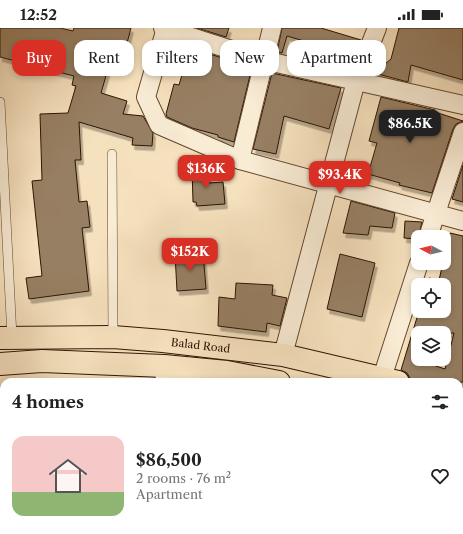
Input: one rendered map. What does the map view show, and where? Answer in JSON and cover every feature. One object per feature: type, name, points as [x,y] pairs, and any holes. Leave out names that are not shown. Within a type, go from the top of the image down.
[{"type":"highway","name":"Balad Road","points":[[6,338],[113,337],[283,355],[381,378]]},
{"type":"highway","points":[[0,364],[42,361],[165,374],[227,372],[258,378]]},
{"type":"street","points":[[220,46],[165,28],[146,98],[159,125],[240,160],[463,222]]},
{"type":"street","points":[[269,40],[272,28]]},
{"type":"street","points":[[283,355],[327,185],[356,81],[377,28]]},
{"type":"street","points":[[279,64],[463,105]]},
{"type":"street","points":[[240,160],[259,76]]},
{"type":"street","points":[[430,230],[463,132]]},
{"type":"street","points":[[390,378],[417,270]]},
{"type":"lane","points":[[0,102],[6,338]]},
{"type":"lane","points":[[112,154],[113,337]]},
{"type":"building","points":[[0,28],[60,28],[73,31],[74,28],[131,28],[128,40],[74,40],[74,76],[66,74],[66,40],[12,40],[12,60],[0,57]]},
{"type":"building","points":[[197,28],[229,28],[226,37]]},
{"type":"building","points":[[282,28],[321,28],[361,40],[301,40],[287,36],[282,53],[279,52],[279,42]]},
{"type":"building","points":[[399,28],[463,28],[463,80],[411,65],[408,82],[385,76],[386,63],[391,59]]},
{"type":"building","points":[[212,55],[220,57],[220,76],[250,76],[234,142],[218,137],[218,135],[192,128],[167,117],[166,114],[174,84],[179,85],[182,76],[212,76]]},
{"type":"building","points":[[279,75],[341,88],[329,129],[284,116],[276,154],[253,149],[271,76],[279,76]]},
{"type":"building","points":[[74,76],[106,76],[101,93],[127,101],[123,114],[143,116],[153,133],[152,146],[132,145],[133,138],[79,122],[81,160],[75,160],[79,202],[87,201],[90,227],[82,228],[89,291],[29,299],[26,278],[42,276],[32,181],[42,180],[40,114],[68,113],[76,86],[72,85]]},
{"type":"building","points":[[381,97],[435,110],[435,112],[463,121],[456,124],[453,129],[432,193],[399,185],[400,183],[368,174],[377,143],[369,141]]},
{"type":"building","points":[[463,165],[463,202],[452,199]]},
{"type":"building","points":[[192,167],[208,167],[209,183],[223,182],[225,204],[197,206],[196,202],[193,202]]},
{"type":"building","points":[[351,201],[395,213],[392,228],[370,226],[368,235],[343,233]]},
{"type":"building","points":[[405,221],[422,222],[420,230],[411,230],[411,238],[404,238]]},
{"type":"building","points":[[451,233],[463,236],[463,378],[410,378],[407,373],[401,370],[411,337],[411,366],[436,366],[445,369],[446,366],[451,366],[451,345],[454,333],[451,333],[451,326],[414,326],[417,318],[451,318],[451,278],[439,278],[441,270],[451,270]]},
{"type":"building","points":[[203,252],[206,289],[177,291],[175,254]]},
{"type":"building","points":[[340,254],[375,263],[362,317],[327,309]]},
{"type":"building","points":[[236,283],[273,285],[272,295],[287,298],[280,326],[267,323],[266,332],[218,326],[219,297],[235,299]]}]
